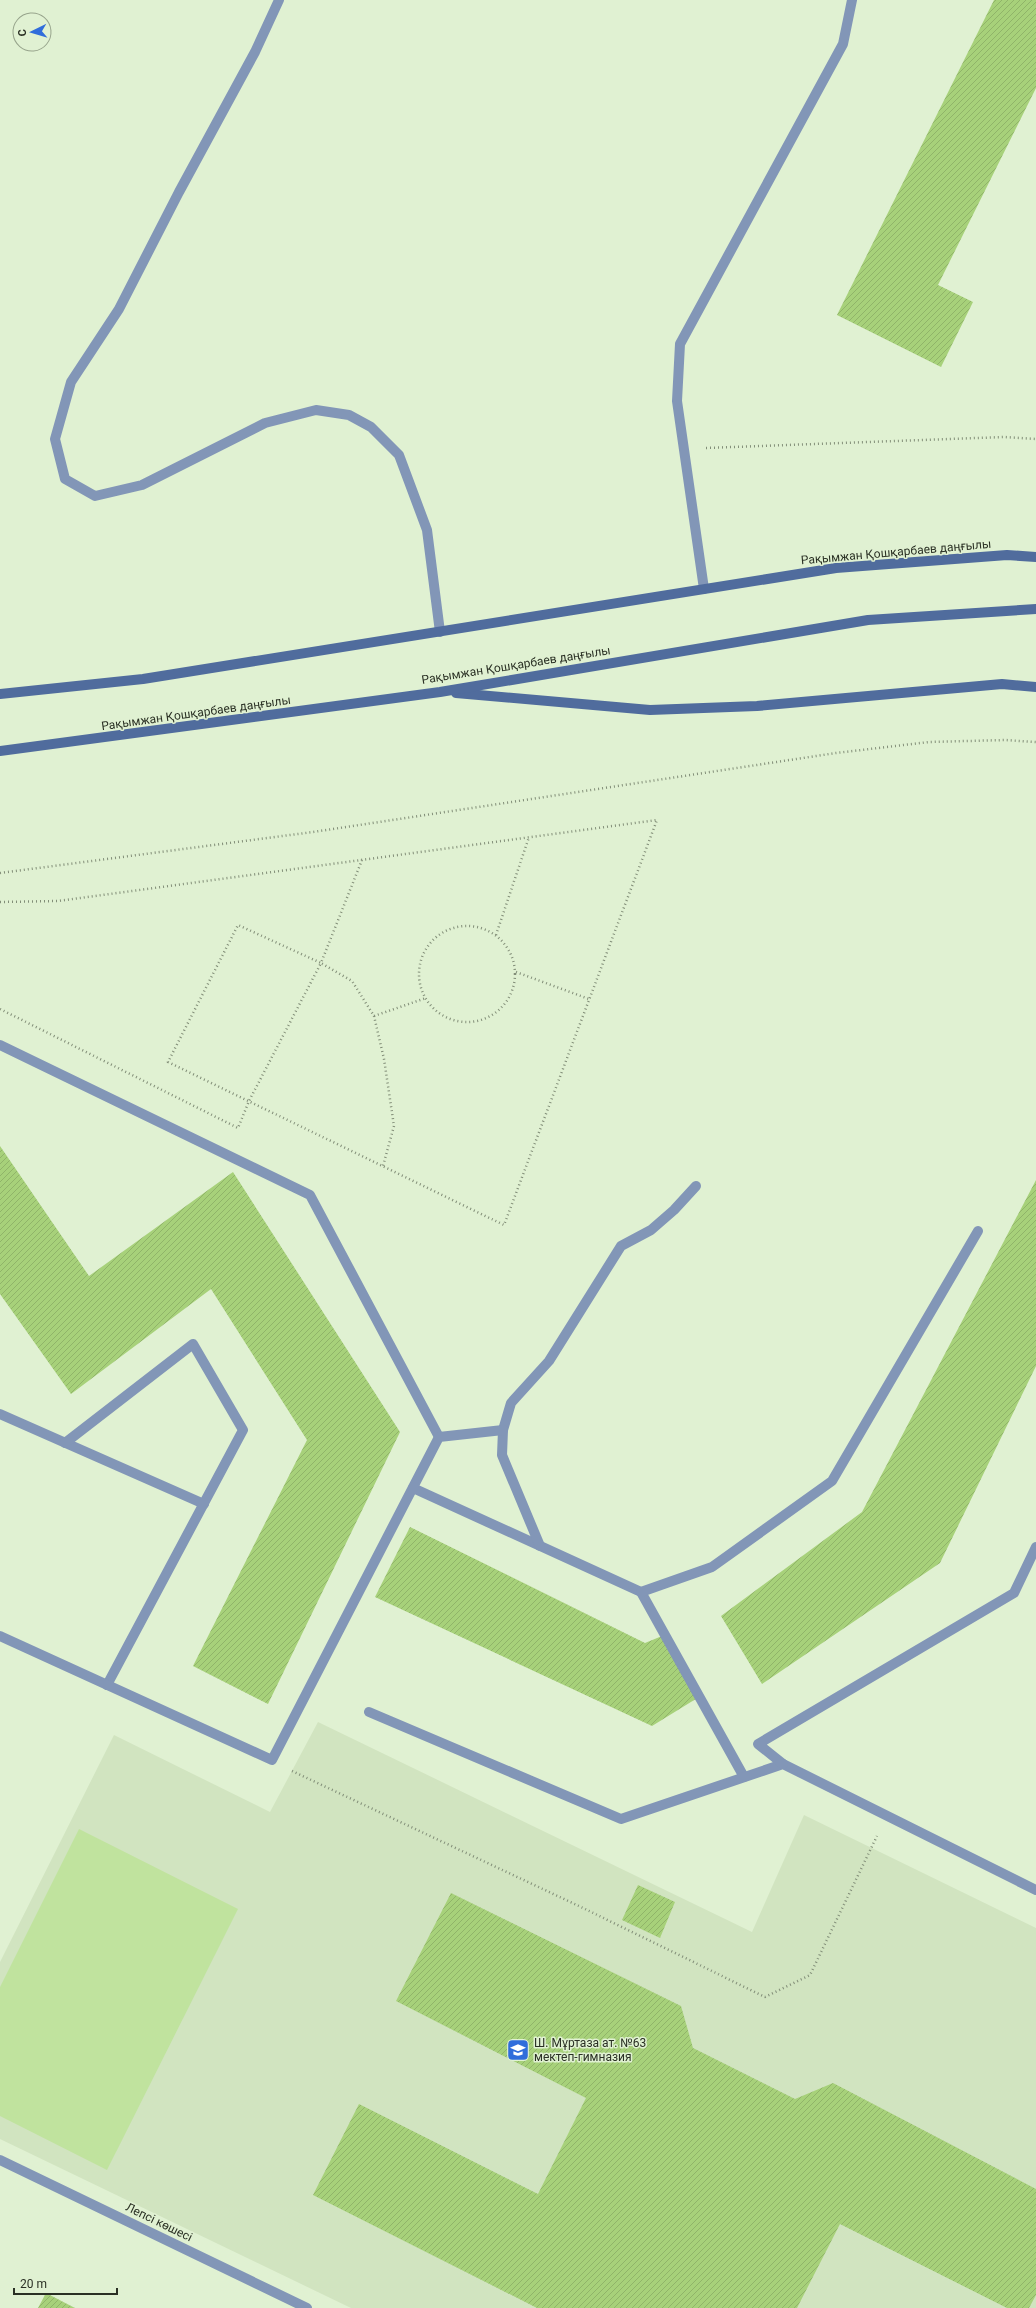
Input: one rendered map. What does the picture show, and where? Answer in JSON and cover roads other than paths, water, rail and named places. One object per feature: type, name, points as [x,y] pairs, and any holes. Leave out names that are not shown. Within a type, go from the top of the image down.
[{"type":"main road","name":"Рақымжан Қошқарбаев даңғылы","points":[[0,694],[144,679],[836,568],[1007,555],[1036,556]]},
{"type":"main road","name":"Рақымжан Қошқарбаев даңғылы","points":[[0,751],[440,692],[868,620],[1036,609]]},
{"type":"main road","points":[[440,692],[650,710],[757,706],[1002,684],[1036,687]]},
{"type":"street","points":[[279,0],[255,52],[179,192],[119,309],[71,382],[55,439],[65,479],[95,496],[142,485],[265,423],[316,410],[349,415],[371,427],[400,455],[427,530],[440,632]]},
{"type":"street","points":[[704,589],[677,401],[680,344],[843,44],[852,0]]},
{"type":"street","points":[[0,1045],[310,1195],[439,1437]]},
{"type":"street","points":[[540,1546],[502,1454],[503,1430],[511,1403],[548,1361],[622,1246],[651,1230],[674,1210],[696,1186]]},
{"type":"street","points":[[641,1592],[712,1567],[832,1481],[978,1231]]},
{"type":"street","points":[[65,1443],[193,1344],[243,1430],[107,1685]]},
{"type":"street","points":[[0,1414],[204,1504]]},
{"type":"street","points":[[439,1437],[503,1430]]},
{"type":"street","points":[[0,1636],[272,1760],[439,1437]]},
{"type":"street","points":[[413,1488],[641,1592],[744,1777]]},
{"type":"street","points":[[1036,1548],[1014,1592],[758,1744],[783,1764],[1036,1890]]},
{"type":"street","points":[[369,1712],[621,1819],[783,1764]]},
{"type":"street","name":"Лепсі көшесі","points":[[0,2160],[307,2308]]},
{"type":"place","name":"Ш. Мұртаза ат. №63 мектеп-гимназия","points":[[518,2050]]}]
